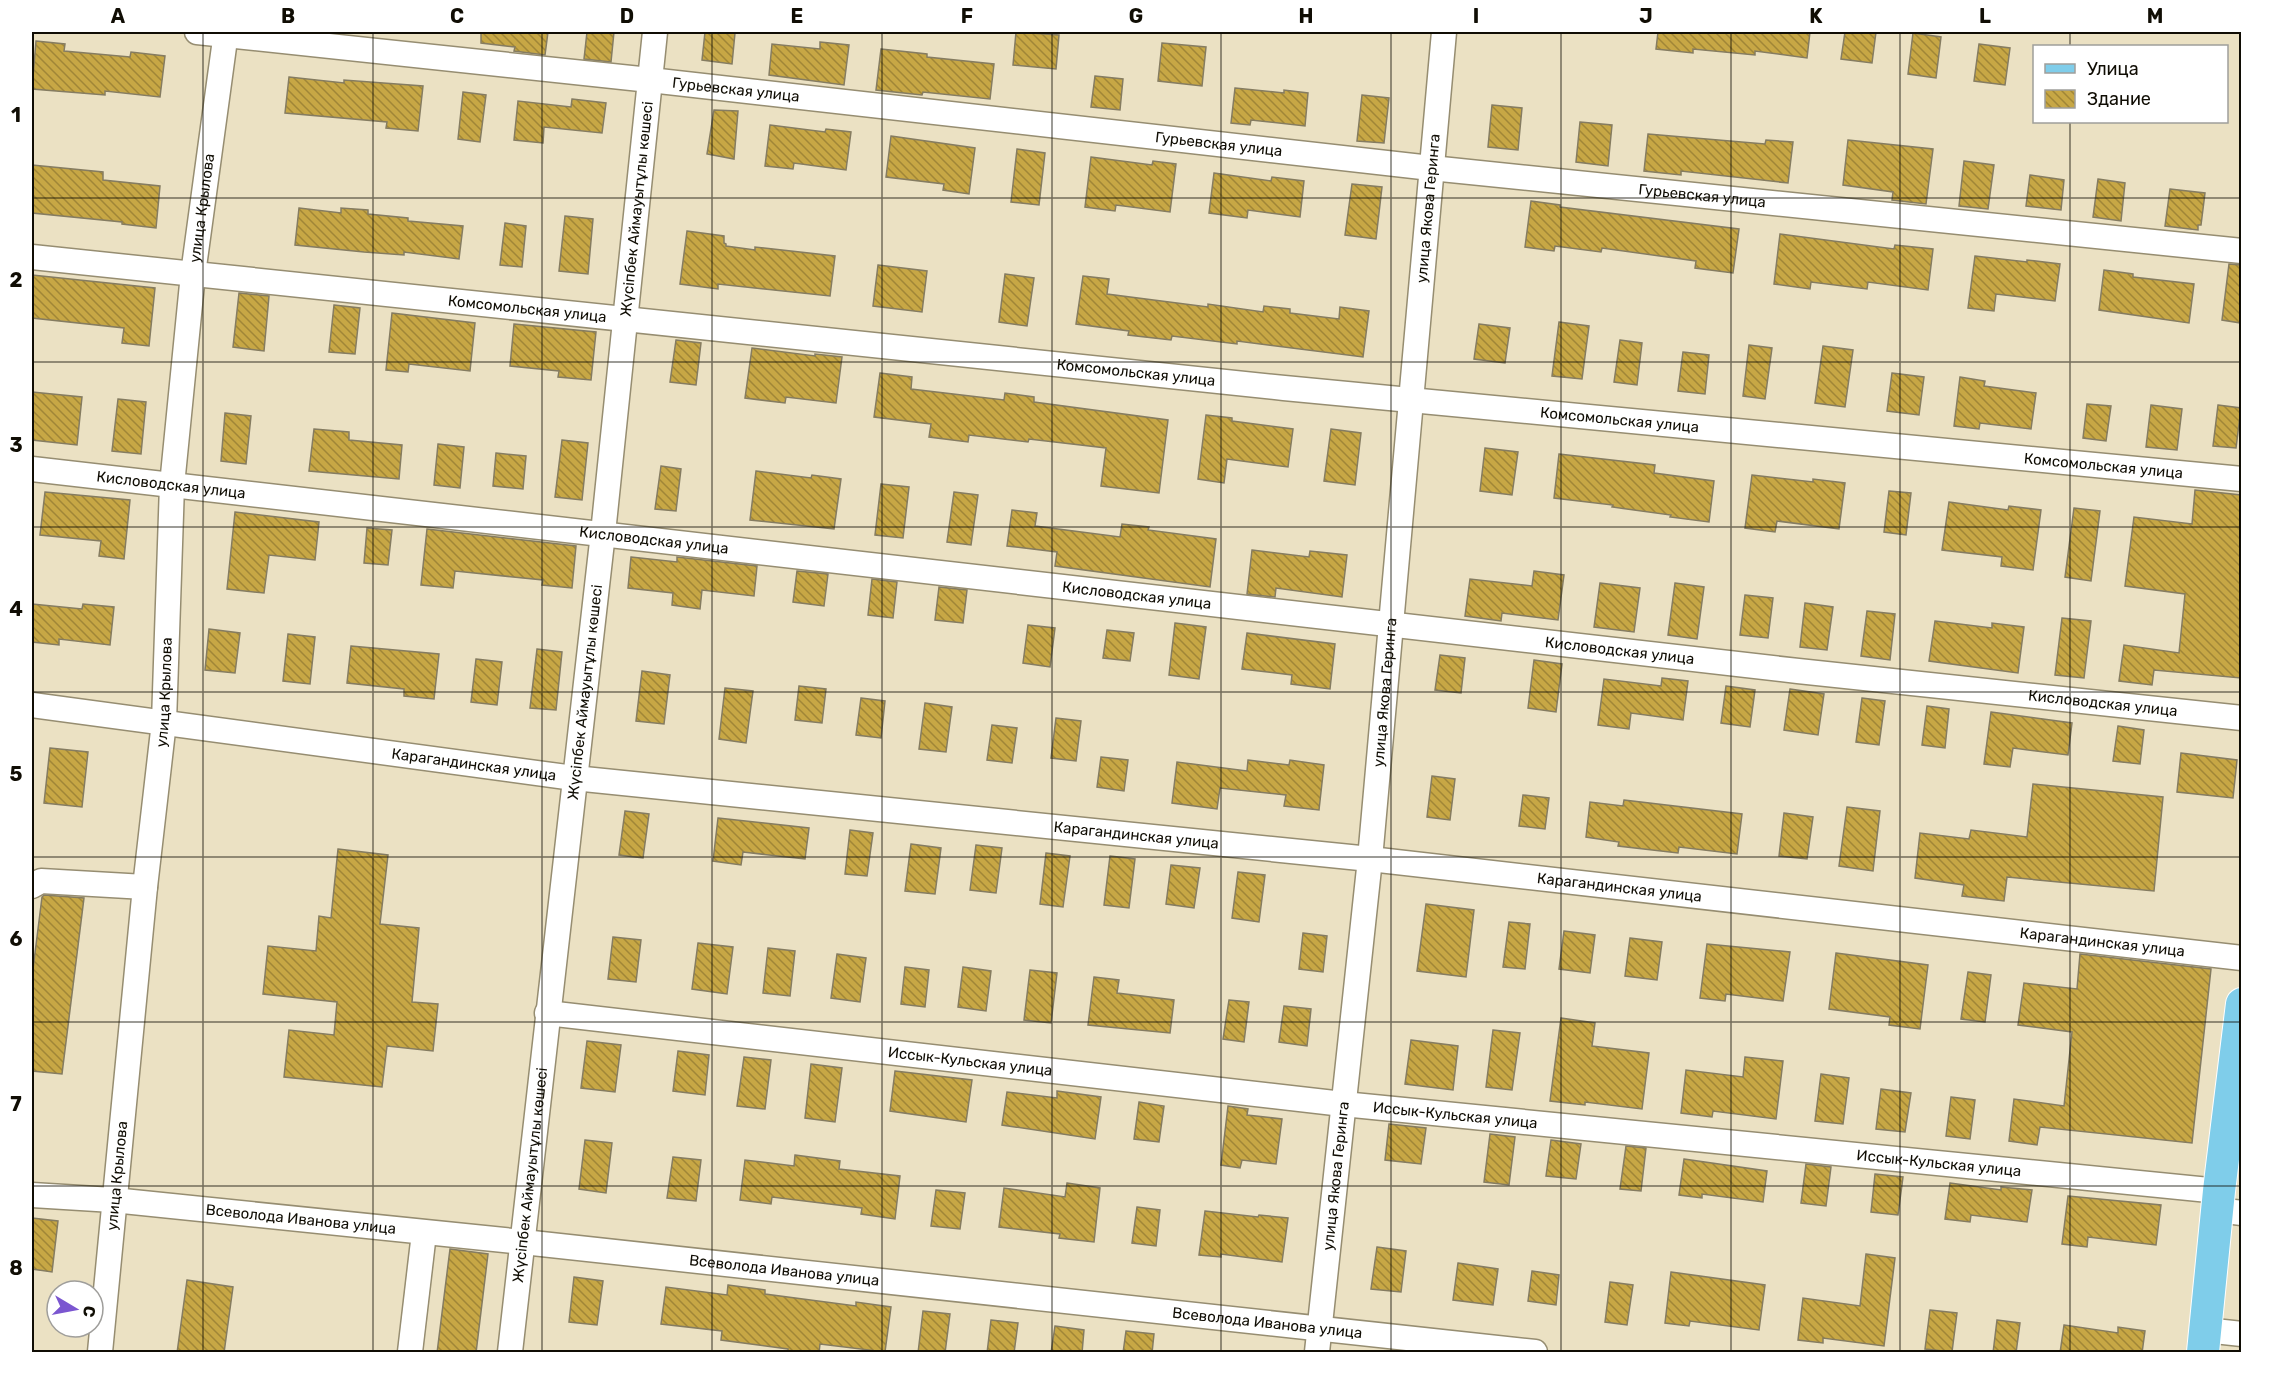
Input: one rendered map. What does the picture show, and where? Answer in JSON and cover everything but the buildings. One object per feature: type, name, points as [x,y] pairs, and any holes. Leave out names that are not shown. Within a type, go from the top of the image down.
[{"type":"main road","points":[[2204,1341],[2226,1204],[2241,1004]]},
{"type":"street","name":"Гурьевская улица","points":[[197,32],[226,33],[1431,168],[2241,251]]},
{"type":"street","name":"Жүсіпбек Аймауытұлы көшесі","points":[[510,1353],[603,533],[655,32]]},
{"type":"street","name":"улица Якова Геринга","points":[[1317,1353],[1370,859],[1444,32]]},
{"type":"street","name":"улица Крылова","points":[[100,1353],[113,1200],[164,722],[172,485],[193,274],[226,33]]},
{"type":"street","name":"Комсомольская улица","points":[[32,257],[1410,400],[2241,479]]},
{"type":"street","name":"Кисловодская улица","points":[[32,469],[1798,671],[2241,718]]},
{"type":"street","name":"Карагандинская улица","points":[[32,705],[574,778],[1370,859],[2241,958]]},
{"type":"street","points":[[32,886],[41,881],[145,887]]},
{"type":"street","name":"Иссык-Кульская улица","points":[[548,1012],[2226,1204]]},
{"type":"street","name":"Всеволода Иванова улица","points":[[32,1195],[113,1200],[523,1242],[1535,1353]]},
{"type":"street","points":[[410,1353],[424,1233]]},
{"type":"street","points":[[2204,1341],[2241,1334]]}]
